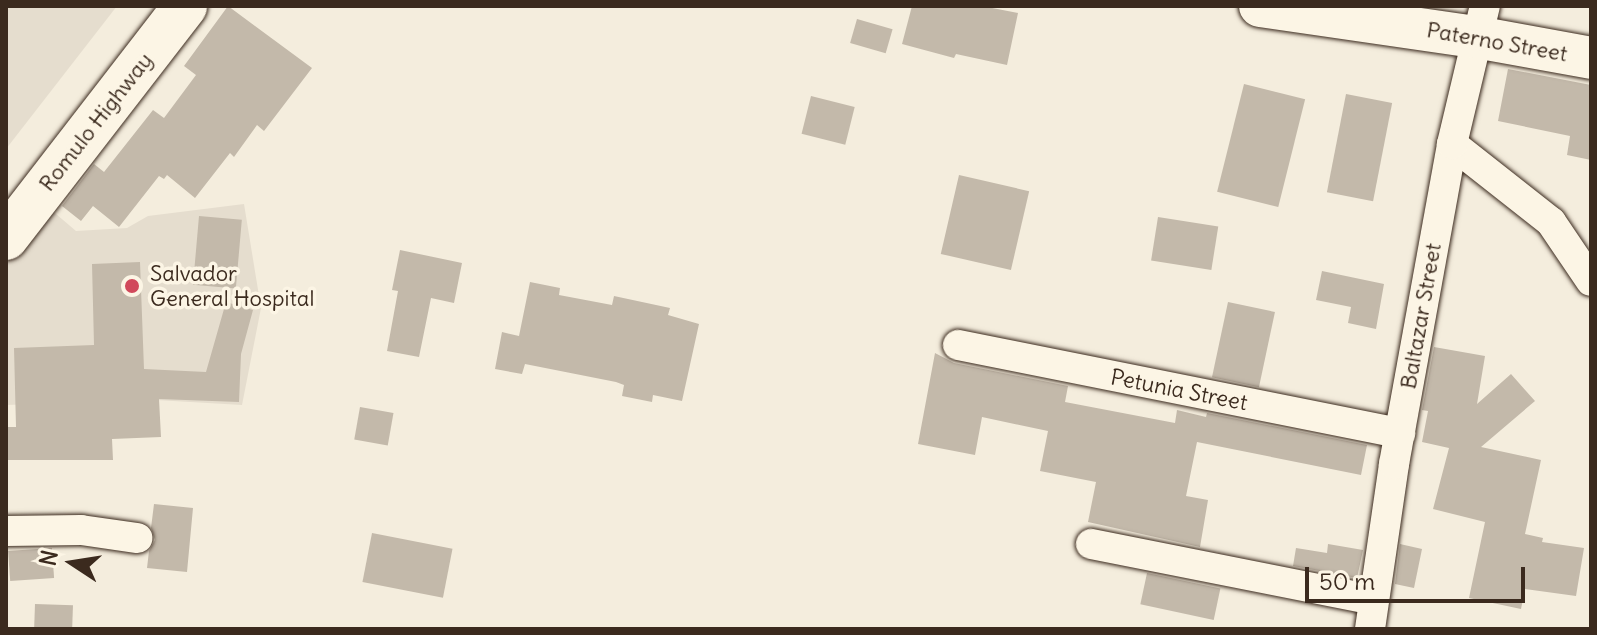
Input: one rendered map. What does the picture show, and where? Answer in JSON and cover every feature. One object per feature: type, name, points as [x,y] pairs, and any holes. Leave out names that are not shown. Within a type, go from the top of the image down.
[{"type":"highway","name":"Romulo Highway","points":[[6,238],[185,6]]},
{"type":"street","name":"Paterno Street","points":[[1260,6],[1481,21],[1591,58]]},
{"type":"street","name":"Baltazar Street","points":[[1372,614],[1400,433],[1452,144],[1481,21]]},
{"type":"street","points":[[1452,144],[1551,222],[1591,281]]},
{"type":"street","name":"Petunia Street","points":[[958,345],[1400,433]]},
{"type":"street","points":[[6,531],[97,531],[137,538]]},
{"type":"street","points":[[1091,544],[1372,614]]},
{"type":"shaded area","points":[[6,6],[117,6],[6,149]]},
{"type":"shaded area","name":"Salvador General Hospital","points":[[244,204],[261,308],[242,405],[156,400],[6,405],[6,265],[49,208],[76,231],[127,228],[148,216]]},
{"type":"building","points":[[228,6],[312,68],[264,131],[257,125],[234,157],[230,153],[195,198],[167,175],[164,179],[159,176],[119,227],[93,206],[81,221],[62,206],[94,164],[104,172],[153,110],[164,118],[196,75],[184,66]]},
{"type":"building","points":[[912,6],[982,6],[1018,13],[1007,65],[956,54],[954,58],[902,44]]},
{"type":"building","points":[[857,19],[893,29],[886,53],[850,43]]},
{"type":"building","points":[[1508,69],[1591,85],[1591,160],[1567,155],[1570,136],[1498,121]]},
{"type":"building","points":[[1244,84],[1305,99],[1278,207],[1217,192]]},
{"type":"building","points":[[1346,94],[1392,103],[1373,201],[1327,192]]},
{"type":"building","points":[[811,96],[855,107],[845,145],[802,134]]},
{"type":"building","points":[[959,175],[1029,191],[1011,270],[941,254]]},
{"type":"building","points":[[199,216],[242,220],[236,288],[193,285]]},
{"type":"building","points":[[1158,217],[1218,227],[1211,270],[1151,260]]},
{"type":"building","points":[[400,250],[462,263],[454,303],[431,298],[419,357],[387,351],[398,291],[392,290]]},
{"type":"building","points":[[140,262],[144,369],[206,372],[226,302],[253,310],[241,354],[239,402],[159,399],[161,437],[112,439],[113,460],[6,460],[6,427],[16,427],[14,348],[94,345],[92,264]]},
{"type":"building","points":[[1322,271],[1384,284],[1376,329],[1348,323],[1351,307],[1316,300]]},
{"type":"building","points":[[530,282],[560,288],[559,295],[612,305],[614,296],[670,308],[668,315],[699,324],[682,401],[653,395],[652,402],[622,396],[624,385],[616,382],[525,364],[522,374],[495,369],[502,332],[519,336]]},
{"type":"building","points":[[1228,302],[1275,312],[1259,387],[1212,377]]},
{"type":"building","points":[[1434,347],[1485,356],[1477,404],[1511,374],[1535,401],[1481,447],[1541,460],[1525,534],[1543,538],[1542,542],[1584,548],[1576,596],[1525,589],[1521,609],[1469,598],[1485,522],[1433,509],[1449,448],[1422,442],[1428,411],[1422,410]]},
{"type":"building","points":[[935,353],[954,363],[1068,386],[1065,402],[1175,423],[1177,410],[1206,417],[1207,413],[1367,445],[1361,475],[1197,442],[1186,496],[1208,500],[1200,547],[1088,522],[1096,482],[1040,471],[1048,431],[982,417],[975,455],[918,444]]},
{"type":"building","points":[[360,407],[393,413],[388,445],[354,439]]},
{"type":"building","points":[[154,504],[193,508],[187,572],[147,568],[149,551],[155,540],[151,528]]},
{"type":"building","points":[[372,533],[452,549],[443,598],[362,582]]},
{"type":"building","points":[[1328,544],[1363,550],[1357,578],[1293,566],[1296,548],[1327,553]]},
{"type":"building","points":[[1400,544],[1422,549],[1414,588],[1395,584]]},
{"type":"building","points":[[52,548],[54,578],[10,581],[8,551]]},
{"type":"building","points":[[1147,573],[1220,589],[1214,620],[1140,604]]},
{"type":"building","points":[[35,604],[73,605],[72,629],[34,629]]},
{"type":"place","name":"Salvador General Hospital","points":[[132,286]]}]
